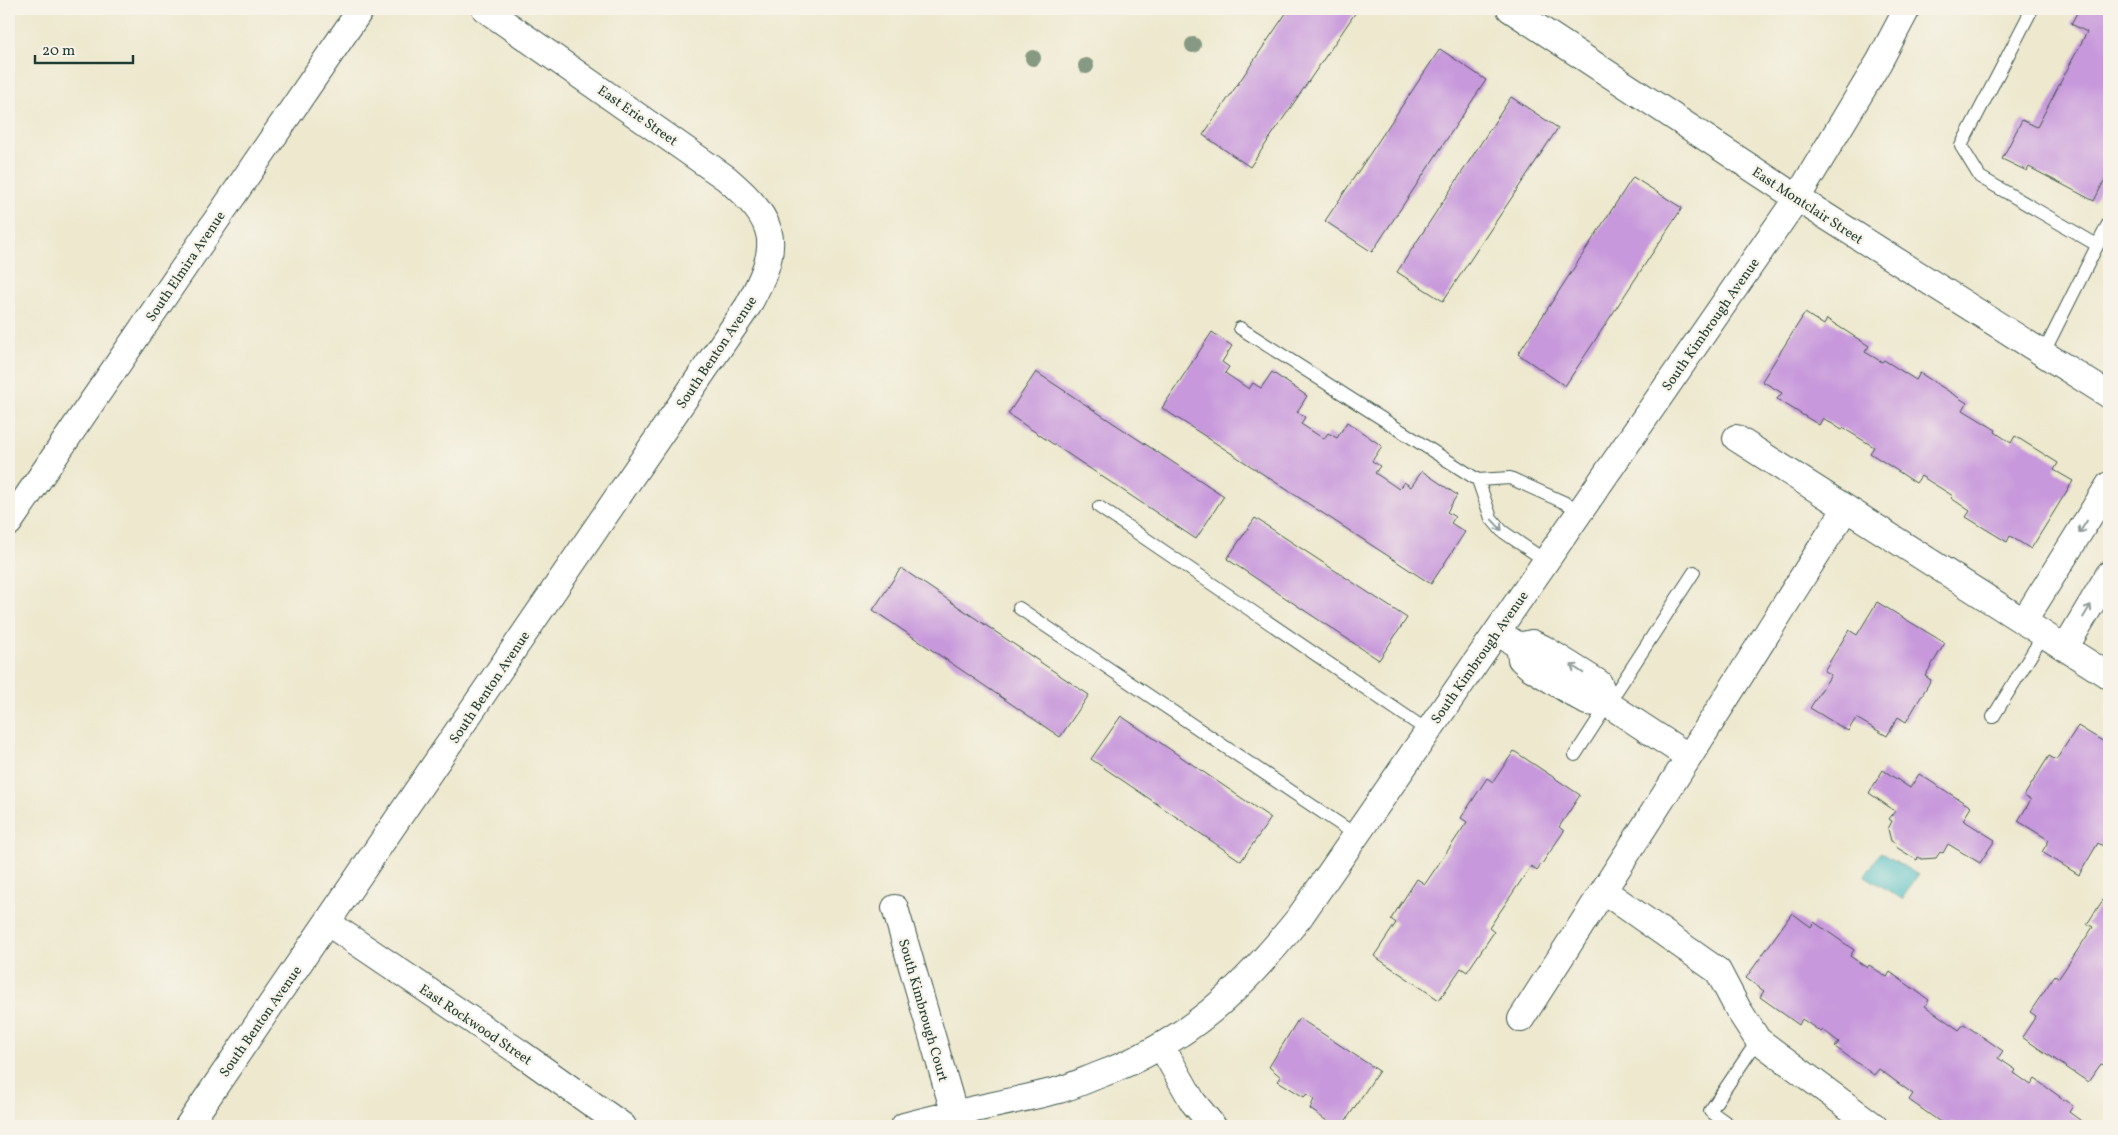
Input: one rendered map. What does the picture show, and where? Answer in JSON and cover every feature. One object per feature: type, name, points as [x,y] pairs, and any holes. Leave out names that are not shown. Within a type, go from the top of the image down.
[{"type":"street","name":"South Elmira Avenue","points":[[9,523],[361,9]]},
{"type":"street","name":"East Erie Street","points":[[485,9],[726,178],[754,203],[772,239]]},
{"type":"street","name":"East Montclair Street","points":[[1510,9],[1797,198],[2109,395]]},
{"type":"street","name":"South Kimbrough Avenue","points":[[904,1126],[954,1112],[1061,1090],[1117,1068],[1162,1047],[1205,1018],[1238,988],[1270,954],[1299,918],[1797,198],[1879,62],[1907,9]]},
{"type":"street","name":"South Benton Avenue","points":[[188,1126],[748,306],[767,268],[772,239]]},
{"type":"street","points":[[1736,438],[2109,676]]},
{"type":"street","points":[[2044,634],[2109,486]]},
{"type":"street","points":[[1521,1019],[1846,508]]},
{"type":"street","points":[[2044,634],[2109,574]]},
{"type":"street","points":[[1497,632],[1519,646],[1521,659],[1530,667],[1587,702],[1608,704],[1689,757]]},
{"type":"street","points":[[1604,891],[1718,971],[1738,1009],[1758,1040],[1874,1126]]},
{"type":"street","name":"South Kimbrough Court","points":[[895,908],[954,1112]]},
{"type":"street","name":"East Rockwood Street","points":[[328,923],[511,1047],[623,1126]]},
{"type":"street","points":[[1162,1047],[1194,1102],[1212,1126]]},
{"type":"lane","points":[[2032,9],[1962,146],[1980,177],[2097,245]]},
{"type":"lane","points":[[2043,354],[2109,222]]},
{"type":"lane","points":[[1240,328],[1478,480],[1510,478],[1581,510]]},
{"type":"lane","points":[[1478,480],[1491,518],[1502,531],[1546,561]]},
{"type":"lane","points":[[1099,507],[1428,731]]},
{"type":"lane","points":[[1575,756],[1694,572]]},
{"type":"lane","points":[[1019,608],[1356,835]]},
{"type":"lane","points":[[1993,717],[2044,634]]},
{"type":"lane","points":[[1731,1126],[1710,1111],[1758,1040]]},
{"type":"water","points":[[1881,852],[1918,875],[1902,899],[1865,876]]},
{"type":"building","points":[[1289,9],[1358,9],[1250,167],[1203,135]]},
{"type":"building","points":[[2079,9],[2109,9],[2109,171],[2094,201],[2029,167],[2027,171],[2002,159],[2022,120],[2037,127],[2087,32],[2071,24]]},
{"type":"building","points":[[1440,49],[1486,80],[1372,252],[1325,221]]},
{"type":"building","points":[[1511,97],[1558,128],[1443,301],[1397,272]]},
{"type":"building","points":[[1633,177],[1682,208],[1565,386],[1518,354]]},
{"type":"building","points":[[1805,313],[1824,325],[1827,319],[1869,346],[1865,352],[1882,362],[1884,360],[1916,380],[1920,373],[1967,403],[1963,410],[1996,430],[1995,432],[2011,443],[2015,436],[2058,463],[2054,470],[2073,481],[2031,549],[2010,536],[2007,542],[1966,517],[1970,511],[1951,498],[1953,496],[1921,476],[1916,483],[1870,453],[1874,447],[1843,428],[1842,430],[1823,418],[1819,425],[1777,399],[1782,393],[1762,381]]},
{"type":"building","points":[[1212,332],[1232,346],[1222,362],[1229,367],[1225,373],[1249,389],[1253,383],[1261,388],[1272,372],[1307,396],[1297,412],[1305,417],[1301,424],[1324,439],[1328,433],[1337,438],[1347,422],[1382,446],[1372,461],[1380,466],[1375,473],[1399,489],[1404,482],[1411,487],[1422,471],[1457,495],[1447,512],[1455,517],[1451,523],[1465,532],[1431,584],[1162,408]]},
{"type":"building","points":[[1036,372],[1224,496],[1196,539],[1008,414]]},
{"type":"building","points":[[1255,518],[1407,618],[1379,660],[1227,559]]},
{"type":"building","points":[[901,568],[1089,695],[1060,737],[873,610]]},
{"type":"building","points":[[1877,602],[1945,643],[1925,676],[1931,680],[1906,722],[1898,717],[1887,736],[1856,718],[1848,731],[1810,708],[1831,675],[1824,671],[1849,630],[1857,635]]},
{"type":"building","points":[[1121,716],[1271,818],[1241,861],[1091,759]]},
{"type":"building","points":[[2078,726],[2109,745],[2109,840],[2105,847],[2098,843],[2079,875],[2042,852],[2049,840],[2018,821],[2031,800],[2024,796],[2049,756],[2056,760]]},
{"type":"building","points":[[1514,751],[1580,795],[1559,827],[1564,831],[1537,871],[1531,866],[1489,928],[1494,932],[1467,972],[1461,968],[1439,1000],[1374,956],[1396,923],[1391,919],[1417,879],[1425,884],[1467,822],[1461,818],[1487,778],[1493,782]]},
{"type":"building","points":[[1883,770],[1910,788],[1919,774],[1971,807],[1963,820],[1995,840],[1980,863],[1948,844],[1943,853],[1940,852],[1936,858],[1922,859],[1918,857],[1917,860],[1896,847],[1897,844],[1891,841],[1888,829],[1892,821],[1889,819],[1895,811],[1869,793]]},
{"type":"building","points":[[2109,891],[2109,1064],[2108,1066],[2101,1064],[2088,1082],[2022,1037],[2036,1016],[2030,1012],[2055,975],[2059,978],[2093,927],[2087,924]]},
{"type":"building","points":[[1792,913],[1811,927],[1814,922],[1854,950],[1850,956],[1867,968],[1869,965],[1887,977],[1890,972],[1929,1000],[1925,1006],[1959,1030],[1964,1024],[2003,1051],[1998,1058],[2016,1070],[2014,1073],[2031,1085],[2035,1079],[2073,1106],[2069,1112],[2088,1126],[1959,1126],[1952,1122],[1949,1126],[1946,1126],[1909,1100],[1913,1094],[1879,1069],[1874,1075],[1835,1047],[1839,1042],[1823,1030],[1821,1032],[1802,1019],[1799,1025],[1760,997],[1764,991],[1746,978]]},
{"type":"building","points":[[1299,1018],[1379,1071],[1342,1126],[1334,1126],[1310,1109],[1314,1099],[1307,1094],[1304,1097],[1278,1081],[1281,1077],[1269,1067]]}]
